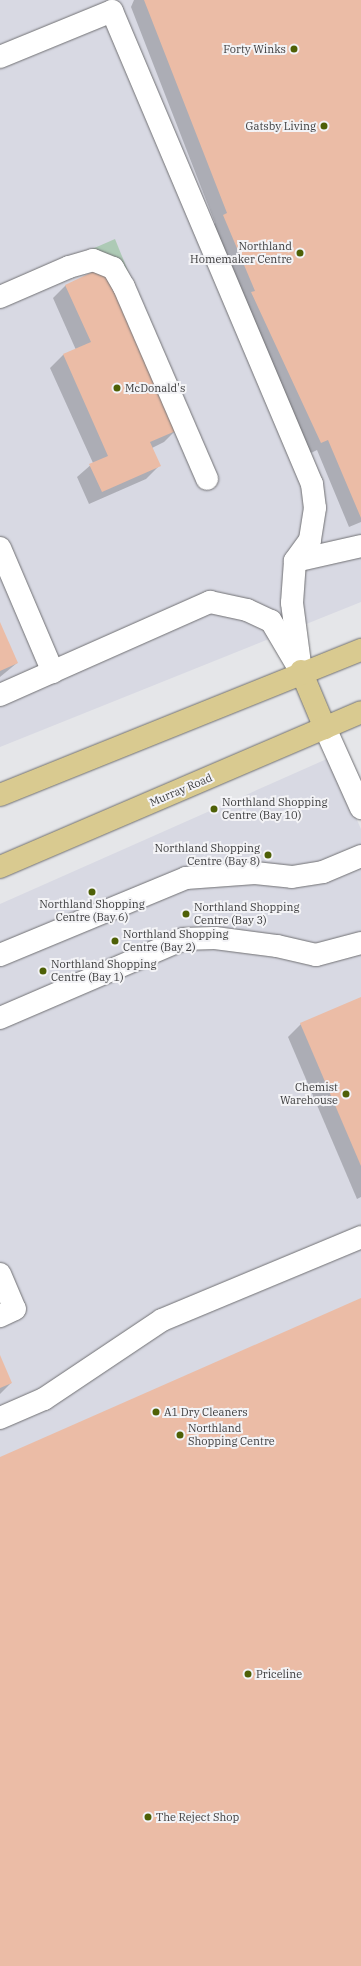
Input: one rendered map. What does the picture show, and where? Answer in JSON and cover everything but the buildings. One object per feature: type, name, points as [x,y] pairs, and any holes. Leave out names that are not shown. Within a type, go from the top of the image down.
[{"type":"main road","points":[[0,795],[301,671],[361,650]]},
{"type":"main road","points":[[301,671],[325,728]]},
{"type":"main road","name":"Murray Road","points":[[0,867],[361,712]]},
{"type":"lane","points":[[0,57],[112,11],[312,484],[315,508],[310,540],[295,561],[292,603],[301,671]]},
{"type":"lane","points":[[0,297],[93,260],[113,268],[124,287],[207,479]]},
{"type":"lane","points":[[295,561],[361,546]]},
{"type":"lane","points":[[0,548],[54,672]]},
{"type":"lane","points":[[0,696],[210,602],[247,610],[271,621],[301,671]]},
{"type":"lane","points":[[325,728],[361,808]]},
{"type":"lane","points":[[0,955],[186,878],[255,873],[292,877],[323,872],[361,856]]},
{"type":"lane","points":[[0,1018],[184,938],[277,946],[316,956],[361,943]]},
{"type":"lane","points":[[0,1418],[44,1399],[162,1320],[361,1237]]},
{"type":"lane","points":[[0,1274],[14,1309],[0,1316]]},
{"type":"shaded area","points":[[0,0],[361,0],[361,602],[0,747]]},
{"type":"shaded area","name":"Northland Shopping Centre","points":[[329,758],[361,829],[361,1966],[0,1966],[0,904]]},
{"type":"green space","points":[[115,239],[130,276],[76,256]]},
{"type":"place","name":"Forty Winks","points":[[294,49]]},
{"type":"place","name":"Gatsby Living","points":[[324,126]]},
{"type":"place","name":"Northland Homemaker Centre","points":[[300,253]]},
{"type":"place","name":"McDonald's","points":[[117,388]]},
{"type":"place","name":"Northland Shopping Centre (Bay 10)","points":[[214,809]]},
{"type":"place","name":"Northland Shopping Centre (Bay 8)","points":[[268,855]]},
{"type":"place","name":"Northland Shopping Centre (Bay 6)","points":[[92,892]]},
{"type":"place","name":"Northland Shopping Centre (Bay 3)","points":[[186,914]]},
{"type":"place","name":"Northland Shopping Centre (Bay 2)","points":[[115,941]]},
{"type":"place","name":"Northland Shopping Centre (Bay 1)","points":[[43,971]]},
{"type":"place","name":"Chemist Warehouse","points":[[346,1094]]},
{"type":"place","name":"A1 Dry Cleaners","points":[[156,1412]]},
{"type":"place","name":"Northland Shopping Centre","points":[[180,1435]]},
{"type":"place","name":"Priceline","points":[[248,1674]]},
{"type":"place","name":"The Reject Shop","points":[[148,1817]]}]
